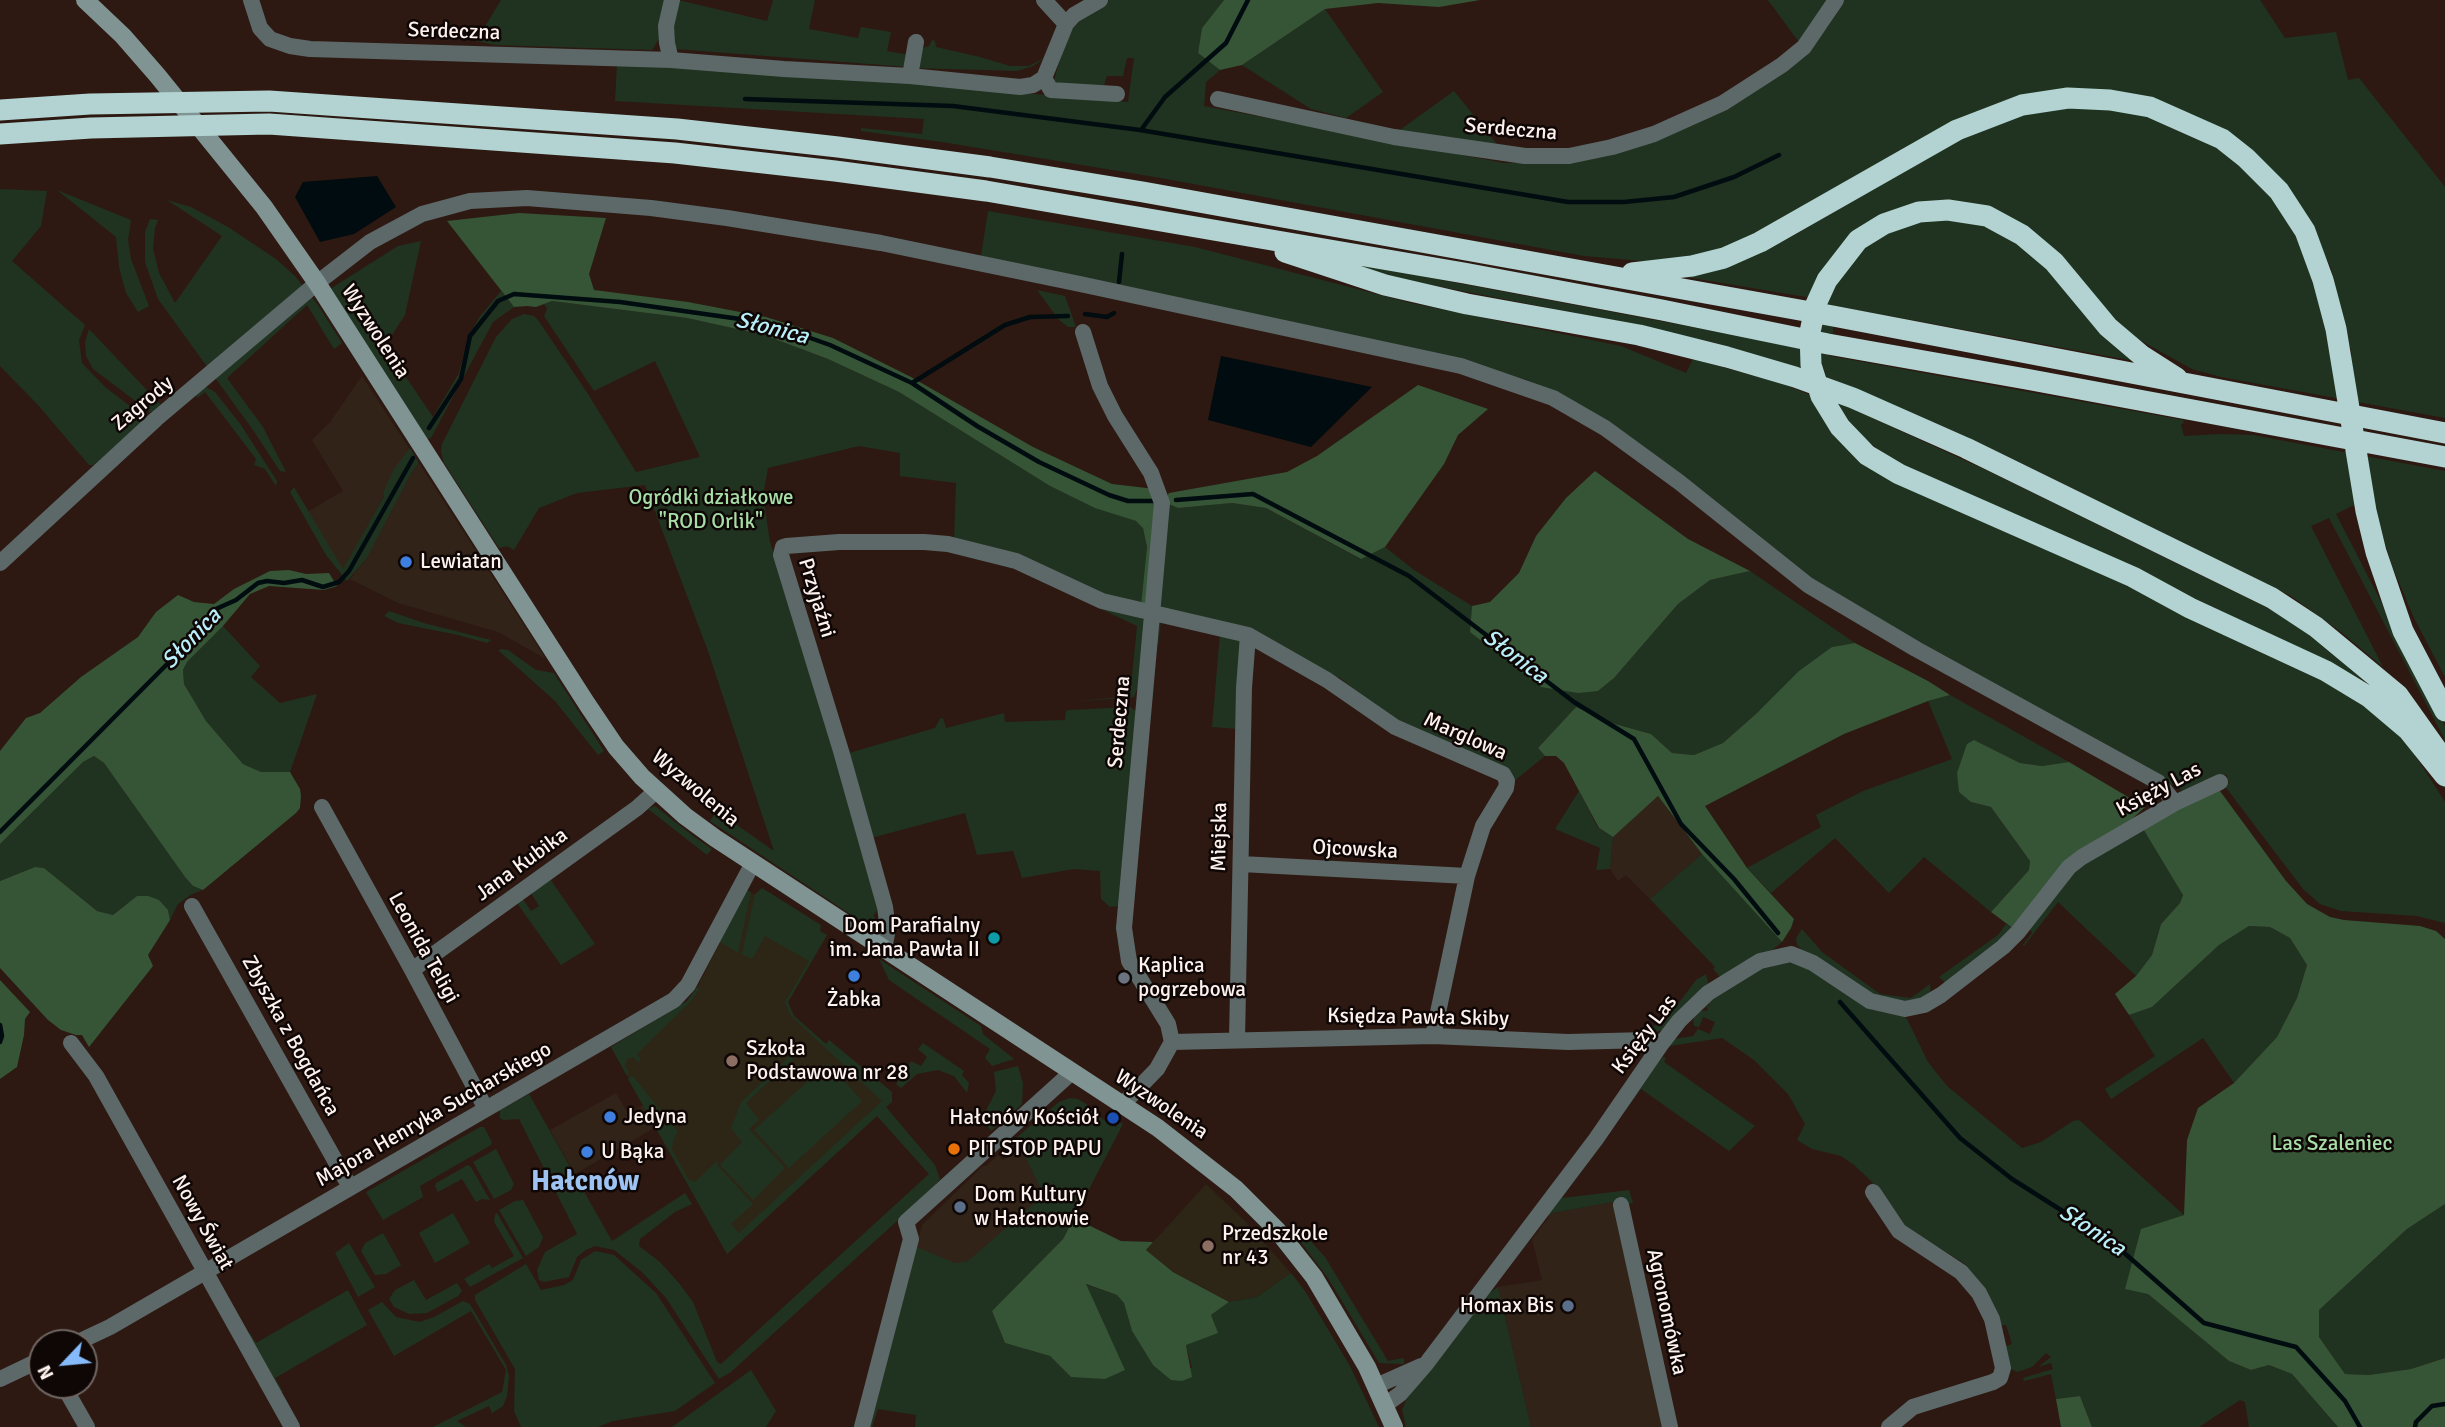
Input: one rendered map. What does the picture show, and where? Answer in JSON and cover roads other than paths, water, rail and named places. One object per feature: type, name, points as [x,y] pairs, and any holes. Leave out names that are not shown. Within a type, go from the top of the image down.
[{"type":"highway","points":[[1599,274],[1652,272],[1724,258],[1760,242],[1957,130],[2022,105],[2068,98],[2110,100],[2150,107],[2222,139],[2246,158],[2279,191],[2305,231],[2336,329],[2360,475],[2376,552],[2403,631],[2445,711]]},
{"type":"highway","points":[[0,110],[90,104],[269,101],[721,132],[1028,173],[1833,316],[2445,433]]},
{"type":"highway","points":[[0,134],[91,128],[269,124],[675,153],[835,170],[986,191],[1230,232],[2445,457]]},
{"type":"highway","points":[[2188,385],[2141,355],[2108,327],[2054,262],[2022,234],[1987,216],[1948,209],[1907,216],[1884,224],[1858,240],[1826,280],[1816,304],[1810,332],[1811,365],[1821,396],[1840,427],[1867,455],[1899,474],[2133,578],[2190,608],[2326,671],[2369,697],[2408,730],[2445,776]]},
{"type":"highway","points":[[1230,232],[1340,272],[1385,285],[1467,304],[1639,335],[1796,377],[1853,398],[1966,448],[2272,598],[2316,626],[2398,695],[2441,753]]},
{"type":"street","name":"Wyzwolenia","points":[[85,0],[123,36],[157,75],[264,207],[317,283],[587,704],[616,747],[656,791],[685,816],[752,863],[1122,1105],[1201,1159],[1237,1189],[1277,1230],[1314,1277],[1376,1386],[1394,1427]]},
{"type":"street","points":[[671,60],[666,26],[672,0]]},
{"type":"street","points":[[1044,0],[1066,24]]},
{"type":"street","points":[[1100,0],[1074,15],[1066,24],[1044,78],[1051,90],[1117,94]]},
{"type":"street","name":"Serdeczna","points":[[1219,99],[1431,143],[1525,156],[1569,156],[1654,134],[1723,103],[1782,65],[1804,47],[1836,0]]},
{"type":"street","name":"Serdeczna","points":[[252,5],[260,28],[270,38],[290,46],[310,49],[671,60],[911,76],[1020,87],[1033,85],[1044,78]]},
{"type":"street","points":[[911,76],[916,42]]},
{"type":"street","name":"Zagrody","points":[[0,563],[138,435],[317,283],[370,243],[422,214],[470,201],[527,198],[651,208],[881,243],[1461,366],[1553,398],[1605,428],[1679,482],[1808,585],[1916,649],[2158,782],[2175,803]]},
{"type":"street","name":"Serdeczna","points":[[1083,332],[1107,402],[1152,473],[1160,492],[1161,518],[1124,928],[1129,961],[1168,1024],[1172,1042]]},
{"type":"street","name":"Przyjaźni","points":[[884,949],[888,929],[885,907],[781,555],[782,547],[839,542],[948,544],[1016,561],[1102,601],[1151,612]]},
{"type":"street","points":[[1151,612],[1248,635]]},
{"type":"street","name":"Miejska","points":[[1237,1039],[1244,688],[1248,635]]},
{"type":"street","name":"Marglowa","points":[[1248,635],[1327,680],[1395,727],[1503,774],[1507,781],[1506,789],[1483,826],[1467,876],[1433,1036]]},
{"type":"street","name":"Księży Las","points":[[1385,1405],[1400,1394],[1426,1364],[1588,1150],[1662,1043],[1679,1021],[1708,993],[1743,970],[1778,955],[1791,954],[1813,962],[1870,1001],[1905,1009],[1924,1005],[1972,973],[2003,947],[2076,862],[2175,803],[2220,782]]},
{"type":"street","name":"Jana Kubika","points":[[412,970],[637,808],[656,791]]},
{"type":"street","name":"Leonida Teligi","points":[[321,807],[486,1109]]},
{"type":"street","name":"Majora Henryka Sucharskiego","points":[[98,1333],[679,996],[688,985],[752,863]]},
{"type":"street","name":"Ojcowska","points":[[1241,864],[1467,876]]},
{"type":"street","name":"Zbyszka z Bogdańca","points":[[192,906],[350,1187]]},
{"type":"street","name":"Księdza Pawła Skiby","points":[[1172,1042],[1433,1036],[1568,1042],[1647,1040],[1662,1043]]},
{"type":"street","points":[[1122,1105],[1157,1069],[1172,1042]]},
{"type":"street","name":"Nowy Świat","points":[[72,1043],[96,1076],[292,1427]]},
{"type":"street","points":[[862,1427],[911,1239],[906,1222],[1072,1073]]},
{"type":"street","points":[[1873,1192],[1899,1231],[1961,1272],[1979,1293],[1992,1319],[2003,1368],[2000,1378],[1993,1382],[1913,1407],[1889,1427]]},
{"type":"street","name":"Agronomówka","points":[[1621,1205],[1670,1427]]},
{"type":"street","name":"Księży Las","points":[[1376,1386],[1426,1364]]},
{"type":"street","points":[[0,1378],[28,1365]]},
{"type":"street","points":[[71,1399],[87,1427]]},
{"type":"waterway","points":[[1141,130],[1165,97],[1226,43],[1248,0]]},
{"type":"waterway","points":[[745,99],[953,106],[1140,130],[1568,202],[1624,202],[1674,197],[1734,177],[1779,155]]},
{"type":"waterway","points":[[1119,282],[1122,254]]},
{"type":"waterway","name":"Słonica","points":[[429,428],[461,379],[470,336],[498,301],[514,294],[620,302],[768,323],[830,345],[912,383],[977,426],[1039,462],[1109,495],[1128,501],[1156,501]]},
{"type":"waterway","points":[[1085,314],[1107,317],[1114,313]]},
{"type":"waterway","points":[[912,383],[1005,325],[1030,317],[1068,316]]},
{"type":"waterway","name":"Słonica","points":[[0,832],[208,623],[210,615],[216,609],[236,600],[258,583],[267,581],[284,583],[302,580],[323,587],[339,582],[349,571],[413,458]]},
{"type":"waterway","name":"Słonica","points":[[1176,500],[1253,494],[1409,576],[1574,702],[1634,739],[1681,824],[1734,879],[1778,933]]},
{"type":"waterway","name":"Słonica","points":[[1840,1002],[1960,1138],[2012,1179],[2113,1243],[2204,1323],[2296,1347],[2345,1401],[2360,1427]]},
{"type":"waterway","name":"Słonica","points":[[0,1025],[0,1042]]},
{"type":"waterway","name":"Słonica","points":[[2415,1427],[2416,1422],[2432,1406],[2445,1404]]},
{"type":"place","name":"Lewiatan","points":[[406,562]]},
{"type":"place","name":"Dom Parafialny im. Jana Pawła II","points":[[994,938]]},
{"type":"place","name":"Żabka","points":[[854,976]]},
{"type":"place","name":"Kaplica pogrzebowa","points":[[1124,978]]},
{"type":"place","name":"Szkoła Podstawowa nr 28","points":[[732,1061]]},
{"type":"place","name":"Jedyna","points":[[610,1117]]},
{"type":"place","name":"Hałcnów Kościół","points":[[1113,1118]]},
{"type":"place","name":"PIT STOP PAPU","points":[[954,1149]]},
{"type":"place","name":"U Bąka","points":[[587,1152]]},
{"type":"place","name":"Dom Kultury w Hałcnowie","points":[[960,1207]]},
{"type":"place","name":"Przedszkole nr 43","points":[[1208,1246]]},
{"type":"place","name":"Homax Bis","points":[[1568,1306]]},
{"type":"district","name":"Hałcnów","points":[[585,1183]]},
{"type":"park label","name":"Ogródki działkowe \"ROD Orlik\"","points":[[711,510]]},
{"type":"park label","name":"Las Szaleniec","points":[[2332,1144]]}]
